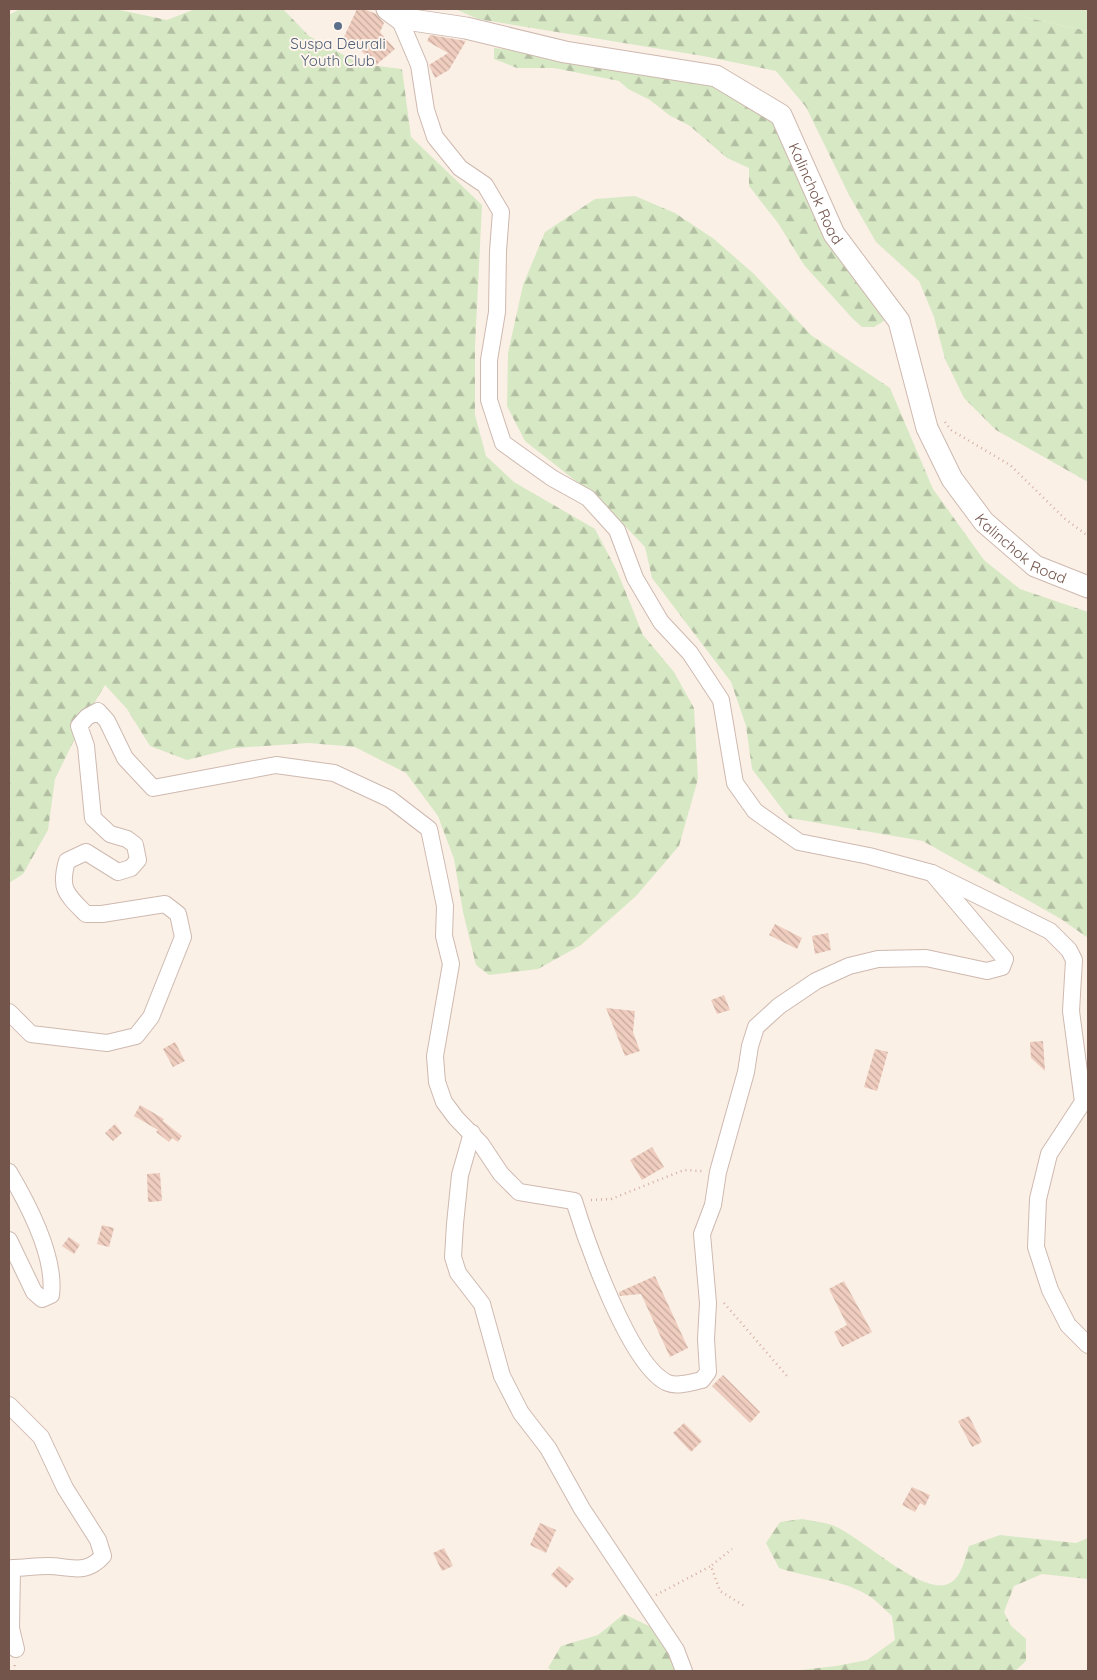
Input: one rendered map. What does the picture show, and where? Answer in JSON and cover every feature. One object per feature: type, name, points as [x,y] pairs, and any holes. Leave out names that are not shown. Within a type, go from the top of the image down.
[{"type":"street","name":"Kalinchok Road","points":[[393,14],[466,28],[565,52],[716,76],[781,115],[834,234],[899,321],[928,428],[952,479],[984,522],[1035,566],[1088,587]]},
{"type":"street","points":[[393,14],[419,65],[426,110],[435,136],[460,168],[485,185],[501,212],[497,312],[490,360],[489,400],[503,442],[552,478],[588,498],[617,530],[636,578],[662,622],[690,653],[721,700],[735,782],[755,811],[799,842],[869,856],[932,873],[1050,931],[1063,942],[1074,960],[1071,1011],[1082,1102],[1049,1154],[1038,1199],[1036,1247],[1050,1290],[1068,1325],[1088,1345]]},
{"type":"street","points":[[9,1012],[30,1034],[108,1043],[136,1036],[151,1017],[183,937],[178,914],[165,904],[102,914],[86,914],[68,897],[62,880],[67,861],[86,852],[118,872],[131,868],[138,860],[135,845],[127,839],[110,834],[93,818],[86,746],[79,726],[98,711],[107,721],[125,758],[153,788],[276,765],[334,773],[390,799],[429,829],[445,906],[444,936],[451,964],[435,1056],[437,1082],[444,1102],[456,1118],[472,1133],[501,1174],[519,1192],[574,1201],[586,1242],[608,1295],[632,1340],[656,1375],[669,1384],[702,1380],[708,1372],[709,1362],[706,1339],[708,1303],[702,1234],[713,1205],[718,1172],[746,1072],[750,1046],[756,1027],[779,1006],[816,981],[848,966],[878,959],[926,958],[987,970],[1002,967],[1005,959],[932,873]]},
{"type":"street","points":[[472,1133],[460,1175],[455,1224],[454,1257],[458,1273],[482,1304],[502,1376],[521,1413],[548,1448],[582,1509],[676,1650],[684,1671]]},
{"type":"street","points":[[9,1172],[23,1196],[49,1262],[52,1285],[51,1295],[42,1299],[34,1292],[9,1240]]},
{"type":"street","points":[[9,1405],[41,1437],[65,1488],[98,1540],[103,1556],[94,1565],[72,1570],[49,1566],[12,1568],[11,1628],[16,1649]]},
{"type":"path","points":[[940,415],[952,430],[1010,465],[1064,518],[1088,536]]},
{"type":"path","points":[[574,1201],[611,1199],[684,1170],[718,1172]]},
{"type":"path","points":[[721,1299],[765,1353],[787,1376]]},
{"type":"path","points":[[712,1565],[732,1549]]},
{"type":"path","points":[[644,1602],[711,1566],[720,1591],[746,1607]]},
{"type":"green space","points":[[20,9],[115,9],[167,20],[195,9],[283,9],[309,36],[360,64],[402,69],[411,137],[482,205],[475,347],[475,415],[486,456],[514,482],[595,529],[617,571],[643,635],[674,672],[694,708],[698,779],[679,846],[636,896],[581,945],[538,969],[489,975],[476,965],[463,912],[454,859],[438,816],[406,773],[355,747],[309,743],[235,748],[187,760],[150,746],[127,709],[105,685],[83,722],[55,779],[48,830],[23,874],[9,883],[9,15]]},
{"type":"green space","points":[[455,9],[1003,9],[1028,18],[1088,31],[1088,482],[996,430],[964,398],[945,359],[934,317],[919,281],[876,242],[849,195],[806,107],[776,71],[703,56],[478,19]]},
{"type":"green space","points":[[1003,9],[1088,9],[1088,31],[1028,18]]},
{"type":"green space","points":[[494,48],[550,53],[694,76],[776,115],[884,309],[884,321],[874,327],[862,327],[853,319],[804,265],[778,223],[749,186],[749,168],[727,158],[690,126],[669,115],[650,100],[628,89],[619,81],[554,68],[517,68],[494,59]]},
{"type":"green space","points":[[635,196],[675,213],[714,239],[754,274],[811,335],[890,388],[933,489],[984,560],[1020,589],[1088,612],[1088,938],[1061,919],[923,841],[789,818],[752,769],[746,726],[731,682],[652,578],[645,547],[600,500],[525,441],[507,406],[508,353],[523,285],[545,232],[595,199]]},
{"type":"green space","points":[[802,1519],[832,1525],[908,1574],[924,1582],[938,1585],[950,1583],[954,1580],[962,1566],[969,1546],[1000,1535],[1076,1543],[1088,1538],[1088,1579],[1042,1574],[1014,1586],[1004,1612],[1011,1626],[1026,1639],[1026,1661],[1015,1671],[792,1671],[867,1660],[895,1640],[892,1616],[869,1596],[859,1590],[836,1582],[779,1568],[766,1543],[780,1522]]},
{"type":"green space","points":[[624,1614],[651,1627],[667,1648],[676,1671],[553,1671],[548,1668],[561,1646],[598,1635]]},
{"type":"building","points":[[357,9],[364,9],[376,14],[384,23],[380,32],[395,49],[376,65],[358,48],[343,39]]},
{"type":"building","points":[[430,35],[466,41],[449,70],[435,78],[429,65],[448,53],[427,41]]},
{"type":"building","points":[[775,924],[802,938],[797,949],[769,935]]},
{"type":"building","points":[[828,933],[831,950],[815,954],[812,936]]},
{"type":"building","points":[[724,995],[730,1010],[717,1014],[711,1000]]},
{"type":"building","points":[[606,1008],[635,1011],[633,1032],[640,1051],[625,1056]]},
{"type":"building","points":[[1043,1041],[1045,1071],[1031,1058],[1030,1042]]},
{"type":"building","points":[[175,1042],[185,1061],[173,1067],[163,1049]]},
{"type":"building","points":[[875,1049],[888,1052],[877,1091],[864,1087]]},
{"type":"building","points":[[140,1105],[164,1119],[163,1121],[182,1136],[178,1142],[172,1138],[169,1142],[156,1132],[158,1130],[134,1116]]},
{"type":"building","points":[[115,1124],[122,1133],[113,1141],[105,1133]]},
{"type":"building","points":[[652,1147],[664,1167],[642,1180],[630,1160]]},
{"type":"building","points":[[160,1173],[162,1201],[148,1202],[147,1174]]},
{"type":"building","points":[[102,1225],[114,1228],[109,1247],[97,1244]]},
{"type":"building","points":[[69,1237],[80,1245],[74,1254],[62,1246]]},
{"type":"building","points":[[655,1276],[688,1348],[670,1357],[641,1294],[620,1296],[619,1292]]},
{"type":"building","points":[[844,1281],[872,1332],[842,1347],[834,1332],[847,1325],[829,1289]]},
{"type":"building","points":[[723,1375],[760,1412],[750,1423],[712,1386]]},
{"type":"building","points":[[969,1416],[982,1442],[972,1447],[958,1421]]},
{"type":"building","points":[[684,1423],[702,1441],[691,1452],[673,1433]]},
{"type":"building","points":[[912,1487],[930,1495],[925,1506],[920,1503],[915,1512],[902,1505]]},
{"type":"building","points":[[540,1523],[556,1530],[546,1553],[530,1545]]},
{"type":"building","points":[[444,1548],[453,1566],[442,1571],[433,1553]]},
{"type":"building","points":[[559,1566],[574,1579],[566,1588],[551,1575]]},
{"type":"place","name":"Suspa Deurali Youth Club","points":[[338,26]]}]
